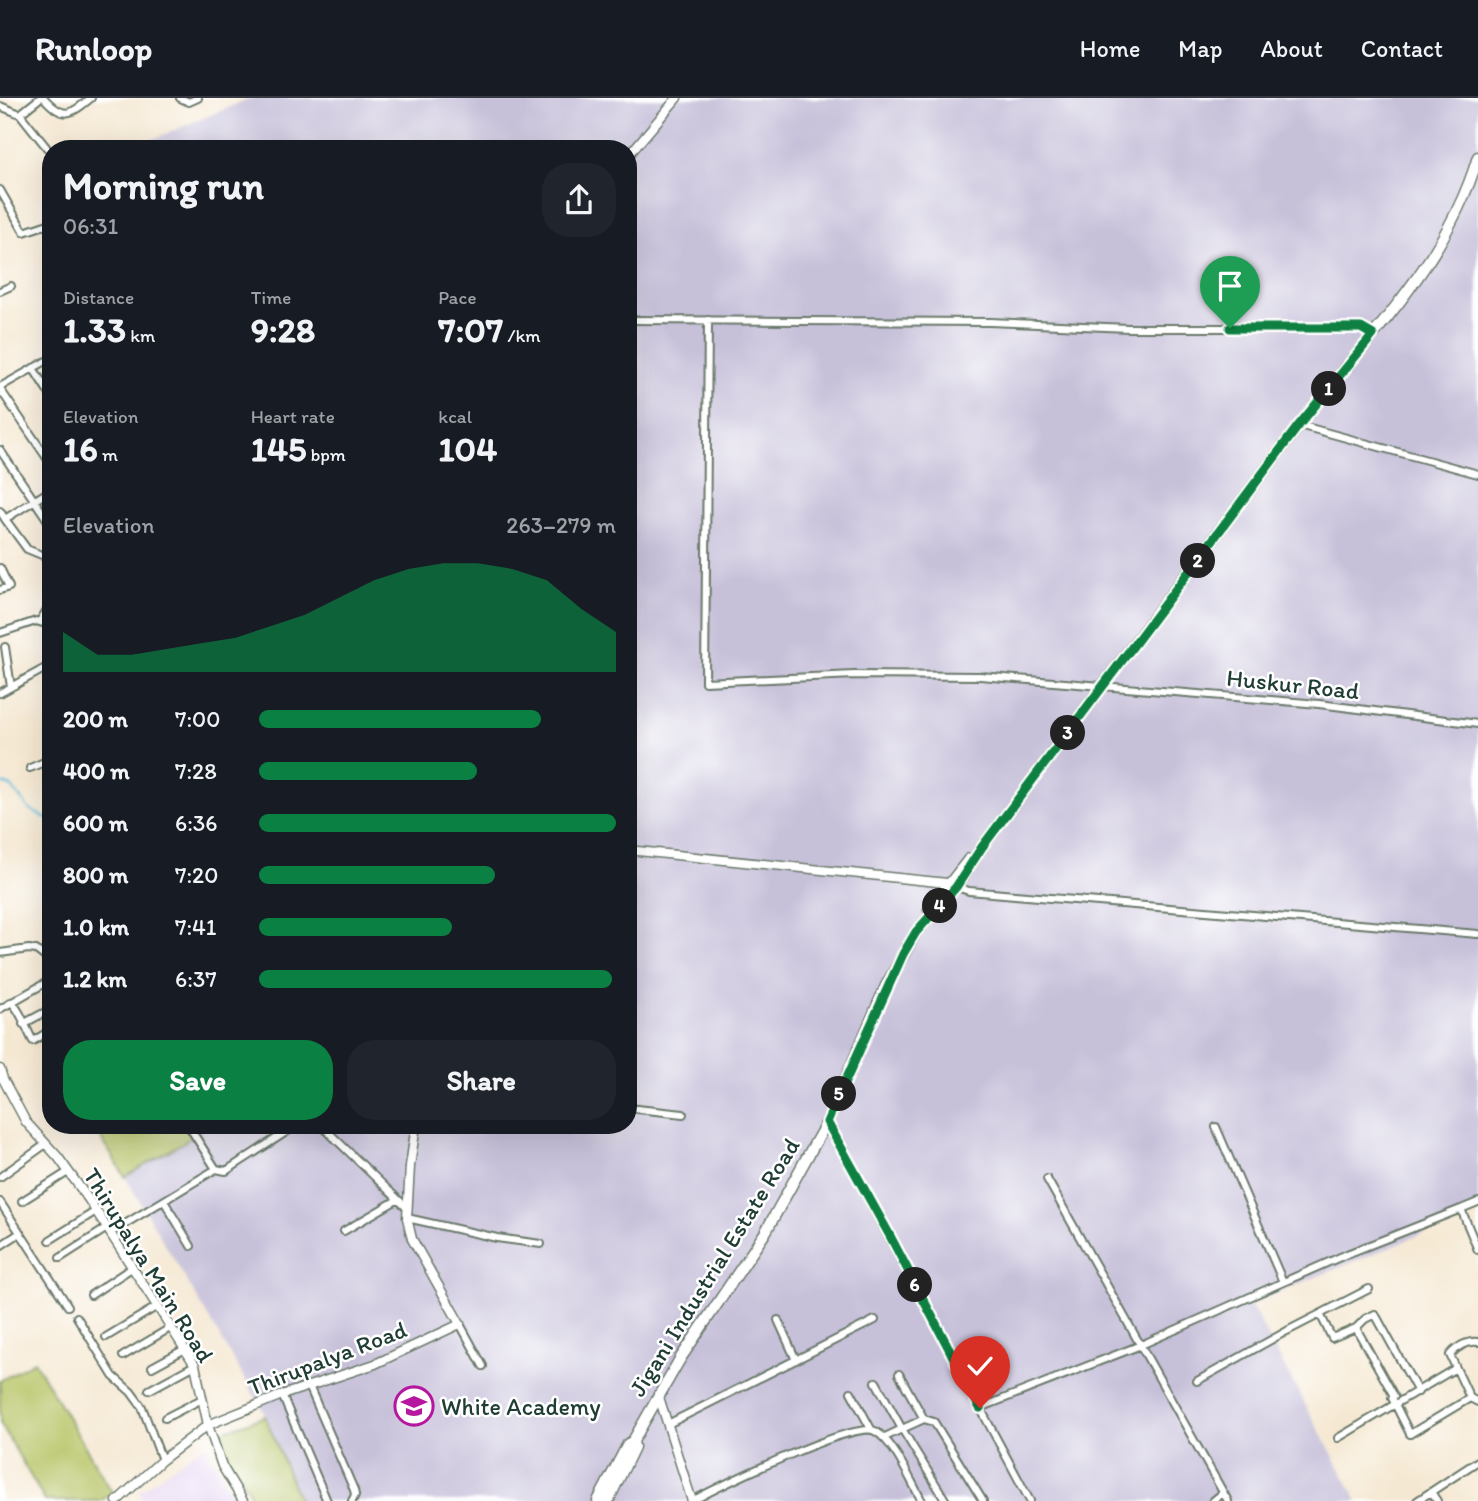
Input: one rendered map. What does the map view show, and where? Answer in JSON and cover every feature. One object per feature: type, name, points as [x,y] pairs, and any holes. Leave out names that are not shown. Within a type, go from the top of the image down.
[{"type":"main road","points":[[1104,685],[1299,425],[1422,274],[1454,218],[1471,181],[1478,157]]},
{"type":"main road","name":"Jigani Industrial Estate Road","points":[[608,1501],[634,1447],[633,1441],[658,1394],[765,1233],[827,1122],[886,986],[916,932],[974,852],[982,847],[1104,685]]},
{"type":"main road","points":[[598,1501],[621,1457],[633,1441]]},
{"type":"street","points":[[20,114],[42,98],[56,111],[68,114],[91,98]]},
{"type":"street","points":[[180,98],[189,102],[198,98]]},
{"type":"street","points":[[637,145],[677,98]]},
{"type":"street","points":[[0,106],[20,114],[42,142]]},
{"type":"street","points":[[0,190],[24,232],[42,226]]},
{"type":"street","points":[[0,291],[11,286]]},
{"type":"street","points":[[637,320],[990,322],[1128,328],[1361,328],[1373,335]]},
{"type":"street","name":"Huskur Road","points":[[708,320],[705,682],[854,675],[980,676],[1319,704],[1478,723]]},
{"type":"street","points":[[42,363],[0,388],[42,451]]},
{"type":"street","points":[[33,368],[42,382]]},
{"type":"street","points":[[1299,425],[1478,474]]},
{"type":"street","points":[[0,450],[42,512]]},
{"type":"street","points":[[42,496],[2,515],[27,549],[42,555]]},
{"type":"street","points":[[0,568],[9,587],[0,590]]},
{"type":"street","points":[[0,633],[40,621],[42,618]]},
{"type":"street","points":[[5,647],[11,687]]},
{"type":"street","points":[[0,693],[42,669]]},
{"type":"street","points":[[30,768],[42,763]]},
{"type":"street","points":[[637,851],[952,885],[969,891],[1478,934]]},
{"type":"street","points":[[0,953],[29,948],[42,955]]},
{"type":"street","points":[[0,1009],[42,985]]},
{"type":"street","points":[[10,1002],[18,1009],[33,1041],[42,1036]]},
{"type":"street","points":[[23,1024],[42,1014]]},
{"type":"street","name":"Thirupalya Main Road","points":[[0,1069],[26,1122],[46,1144],[96,1211],[195,1365],[208,1425],[222,1466],[243,1501]]},
{"type":"street","points":[[637,1109],[683,1114]]},
{"type":"street","points":[[827,1122],[1030,1501]]},
{"type":"street","points":[[1216,1127],[1283,1283]]},
{"type":"street","points":[[194,1134],[216,1169]]},
{"type":"street","points":[[60,1258],[216,1169],[226,1171],[283,1134]]},
{"type":"street","points":[[330,1134],[397,1200],[407,1214],[497,1238],[541,1244]]},
{"type":"street","points":[[415,1134],[407,1214],[412,1239],[483,1366]]},
{"type":"street","points":[[0,1177],[46,1144]]},
{"type":"street","points":[[22,1201],[68,1172]]},
{"type":"street","points":[[1047,1179],[1228,1501]]},
{"type":"street","points":[[164,1200],[191,1246]]},
{"type":"street","points":[[344,1231],[397,1200]]},
{"type":"street","points":[[980,1408],[1141,1345],[1478,1202]]},
{"type":"street","points":[[1,1207],[68,1306]]},
{"type":"street","points":[[1461,1209],[1478,1250]]},
{"type":"street","points":[[51,1240],[96,1211]]},
{"type":"street","points":[[0,1246],[20,1233]]},
{"type":"street","points":[[91,1295],[132,1267]]},
{"type":"street","points":[[1197,1381],[1369,1289]]},
{"type":"street","points":[[106,1337],[156,1307]]},
{"type":"street","points":[[1320,1314],[1332,1338],[1356,1328],[1375,1314],[1418,1392]]},
{"type":"street","points":[[78,1317],[113,1376],[142,1406],[162,1460]]},
{"type":"street","points":[[778,1320],[796,1360]]},
{"type":"street","points":[[668,1424],[875,1320]]},
{"type":"street","name":"Thirupalya Road","points":[[208,1425],[309,1385],[375,1364],[460,1324]]},
{"type":"street","points":[[123,1356],[170,1328]]},
{"type":"street","points":[[1356,1328],[1394,1396],[1410,1434],[1470,1398]]},
{"type":"street","points":[[1478,1342],[1461,1345],[1450,1355],[1470,1398],[1478,1402]]},
{"type":"street","points":[[152,1367],[185,1349]]},
{"type":"street","points":[[149,1390],[195,1365]]},
{"type":"street","points":[[1338,1438],[1456,1368]]},
{"type":"street","points":[[899,1374],[924,1419]]},
{"type":"street","points":[[876,1382],[946,1501]]},
{"type":"street","points":[[309,1385],[354,1490],[352,1501]]},
{"type":"street","points":[[851,1392],[871,1429],[886,1437],[922,1501]]},
{"type":"street","points":[[658,1394],[692,1501],[751,1470],[850,1432],[871,1429]]},
{"type":"street","points":[[282,1395],[327,1501]]},
{"type":"street","points":[[165,1418],[202,1399]]},
{"type":"street","points":[[886,1437],[924,1419],[934,1422],[984,1501]]},
{"type":"street","points":[[117,1501],[162,1460],[208,1425]]},
{"type":"street","points":[[1417,1501],[1478,1461]]},
{"type":"street","points":[[1431,1492],[1437,1501]]},
{"type":"street","points":[[1213,1501],[1223,1493]]},
{"type":"shaded area","points":[[251,98],[1478,98],[1478,1211],[1250,1304],[1358,1501],[299,1501],[262,1408],[125,1177],[191,1137],[189,1134],[637,1134],[637,140],[151,140]]},
{"type":"shaded area","points":[[205,1444],[235,1501],[142,1501],[139,1492]]},
{"type":"green space","points":[[99,1134],[190,1134],[192,1137],[125,1177]]},
{"type":"green space","points":[[34,1361],[112,1492],[101,1501],[45,1501],[0,1423],[0,1381]]},
{"type":"green space","points":[[265,1416],[299,1501],[254,1501],[224,1447],[220,1432]]},
{"type":"waterway","points":[[0,783],[11,786],[29,809],[42,816]]},
{"type":"place","name":"White Academy","points":[[414,1406]]},
{"type":"route","points":[[980,1408],[827,1122],[886,986],[916,932],[956,887],[982,847],[1299,425],[1373,335],[1361,328],[1230,328]]}]
